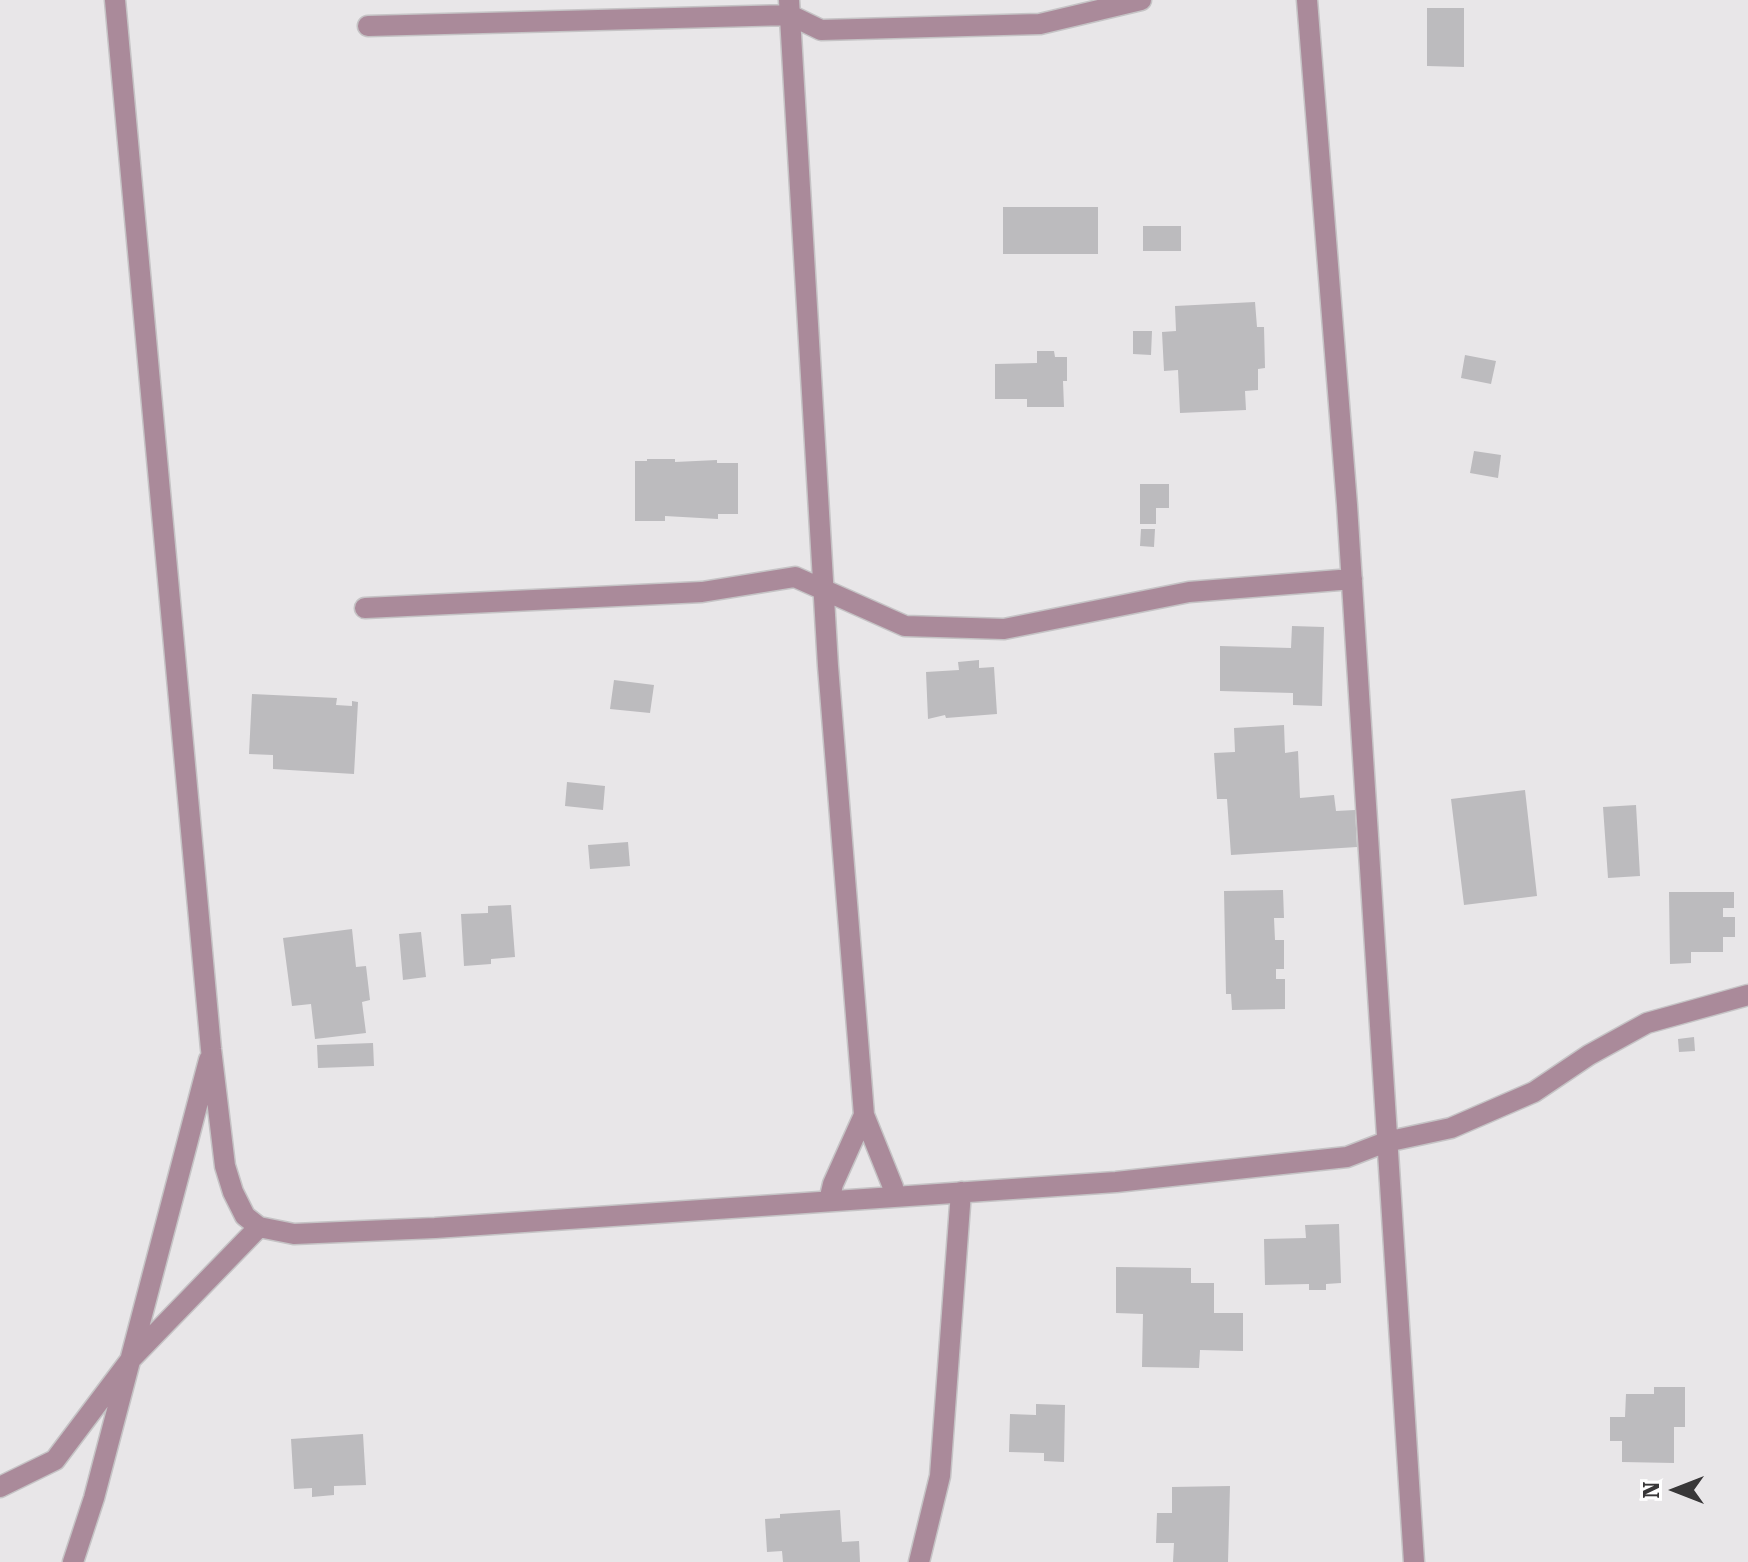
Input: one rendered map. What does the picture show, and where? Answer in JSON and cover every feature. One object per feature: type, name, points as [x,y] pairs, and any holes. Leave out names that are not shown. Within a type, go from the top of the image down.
[{"type":"street","points":[[115,0],[211,1049],[225,1166],[245,1216],[259,1227],[294,1234],[435,1228],[1116,1182],[1347,1157],[1386,1142],[1451,1128],[1534,1092],[1589,1055],[1647,1023],[1748,995]]},
{"type":"street","points":[[368,26],[789,7],[821,30],[1040,24],[1141,0]]},
{"type":"street","points":[[1307,0],[1352,579],[1414,1562]]},
{"type":"street","points":[[789,7],[823,588],[864,1115],[893,1187],[893,1197]]},
{"type":"street","points":[[365,608],[702,592],[795,577],[905,626],[1004,629],[1189,592],[1352,579]]},
{"type":"street","points":[[73,1562],[94,1498],[211,1049]]},
{"type":"street","points":[[829,1201],[833,1184],[864,1115]]},
{"type":"street","points":[[919,1562],[940,1476],[961,1192]]},
{"type":"street","points":[[0,1487],[55,1460],[131,1359],[259,1227]]},
{"type":"building","points":[[1427,8],[1464,8],[1464,67],[1427,66]]},
{"type":"building","points":[[1003,207],[1098,207],[1098,254],[1003,254]]},
{"type":"building","points":[[1143,226],[1181,226],[1181,251],[1143,251]]},
{"type":"building","points":[[1255,302],[1257,327],[1264,327],[1265,368],[1258,369],[1258,390],[1245,391],[1246,410],[1180,413],[1178,370],[1164,371],[1162,332],[1176,331],[1175,306]]},
{"type":"building","points":[[1133,331],[1152,331],[1151,355],[1133,354]]},
{"type":"building","points":[[1037,351],[1054,351],[1055,357],[1067,357],[1067,381],[1063,381],[1064,407],[1027,407],[1027,399],[995,399],[995,364],[1037,363]]},
{"type":"building","points":[[1465,355],[1496,361],[1491,384],[1461,378]]},
{"type":"building","points":[[1474,451],[1501,455],[1498,478],[1470,473]]},
{"type":"building","points":[[635,461],[738,463],[738,514],[718,514],[718,519],[665,516],[665,521],[635,521]]},
{"type":"building","points":[[1140,484],[1169,484],[1169,508],[1156,508],[1156,524],[1140,524]]},
{"type":"building","points":[[1141,529],[1155,529],[1154,547],[1140,546]]},
{"type":"building","points":[[1292,626],[1324,627],[1322,706],[1293,705],[1293,693],[1220,691],[1220,646],[1291,648]]},
{"type":"building","points":[[979,660],[979,668],[994,667],[997,714],[946,718],[945,715],[928,719],[926,672],[959,670],[958,662]]},
{"type":"building","points":[[614,680],[654,685],[650,713],[610,709]]},
{"type":"building","points":[[252,694],[337,698],[336,705],[352,706],[352,701],[358,702],[354,774],[273,769],[273,755],[249,754]]},
{"type":"building","points":[[1284,725],[1285,753],[1298,751],[1300,798],[1334,795],[1336,811],[1355,810],[1357,847],[1231,855],[1227,799],[1217,799],[1214,753],[1235,752],[1234,728]]},
{"type":"building","points":[[567,782],[605,786],[603,810],[565,806]]},
{"type":"building","points":[[1525,790],[1537,896],[1464,905],[1451,799]]},
{"type":"building","points":[[1636,805],[1640,876],[1608,878],[1603,807]]},
{"type":"building","points":[[628,842],[630,866],[590,869],[588,845]]},
{"type":"building","points":[[1283,890],[1284,918],[1274,918],[1275,940],[1284,940],[1284,969],[1276,969],[1276,979],[1285,979],[1285,1009],[1232,1010],[1231,994],[1226,994],[1224,891]]},
{"type":"building","points":[[1669,892],[1734,892],[1734,908],[1723,908],[1723,917],[1735,917],[1735,937],[1723,937],[1723,952],[1691,952],[1691,963],[1670,964]]},
{"type":"building","points":[[511,905],[515,957],[491,959],[491,964],[464,966],[461,914],[488,913],[488,906]]},
{"type":"building","points":[[352,929],[356,967],[366,966],[370,1000],[362,1002],[366,1033],[315,1039],[311,1004],[292,1006],[283,938]]},
{"type":"building","points":[[421,932],[426,977],[403,980],[399,934]]},
{"type":"building","points":[[1694,1037],[1695,1051],[1679,1052],[1678,1039]]},
{"type":"building","points":[[373,1043],[374,1066],[318,1068],[317,1045]]},
{"type":"building","points":[[1339,1224],[1341,1283],[1326,1284],[1326,1290],[1309,1290],[1309,1284],[1265,1285],[1264,1239],[1306,1238],[1305,1225]]},
{"type":"building","points":[[1116,1267],[1191,1268],[1191,1283],[1214,1283],[1214,1313],[1243,1313],[1243,1351],[1200,1350],[1199,1368],[1142,1367],[1143,1314],[1116,1313]]},
{"type":"building","points":[[1654,1387],[1685,1387],[1685,1427],[1674,1427],[1674,1463],[1622,1462],[1622,1441],[1610,1441],[1610,1417],[1625,1417],[1626,1394],[1654,1394]]},
{"type":"building","points":[[1036,1404],[1065,1405],[1064,1462],[1044,1461],[1044,1453],[1009,1452],[1010,1414],[1036,1415]]},
{"type":"building","points":[[363,1434],[366,1485],[334,1486],[334,1495],[312,1497],[312,1488],[294,1489],[291,1439]]},
{"type":"building","points":[[1230,1486],[1228,1562],[1173,1562],[1174,1543],[1156,1543],[1157,1513],[1172,1513],[1172,1487]]},
{"type":"building","points":[[840,1510],[842,1542],[859,1541],[860,1562],[783,1562],[782,1551],[767,1552],[765,1519],[780,1518],[780,1514]]}]
